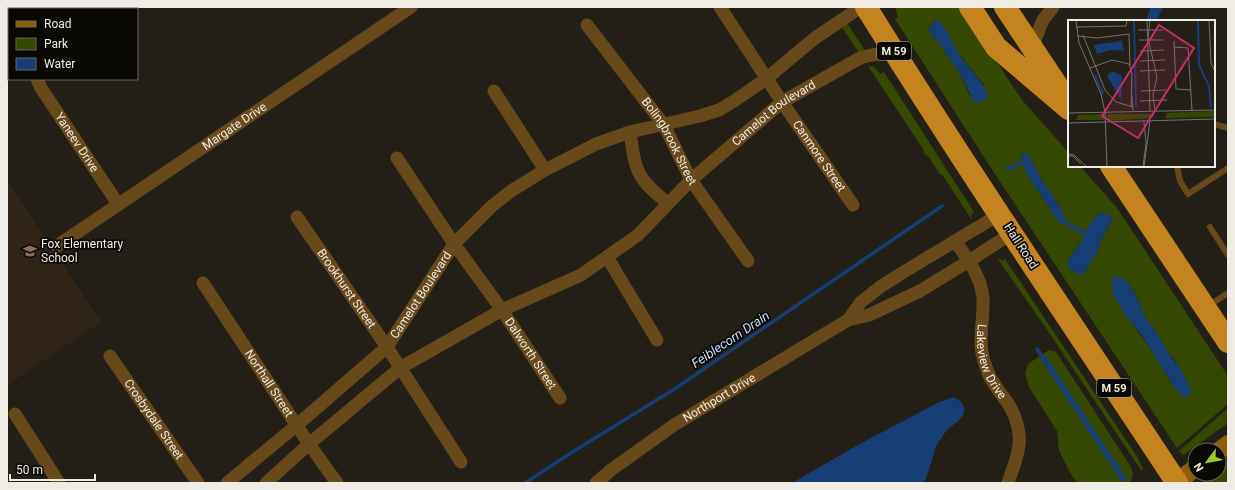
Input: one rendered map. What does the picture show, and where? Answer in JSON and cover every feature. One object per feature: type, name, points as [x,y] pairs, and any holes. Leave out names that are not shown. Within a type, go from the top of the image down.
[{"type":"highway","name":"Hall Road","points":[[866,7],[1012,233],[1177,483]]},
{"type":"highway","points":[[970,7],[996,47],[1068,108]]},
{"type":"highway","points":[[1005,7],[1068,102]]},
{"type":"highway","points":[[1112,167],[1228,342]]},
{"type":"main road","points":[[1177,483],[1187,475]]},
{"type":"street","name":"Margate Drive","points":[[57,246],[411,7]]},
{"type":"street","name":"Canmore Street","points":[[720,7],[766,79],[853,205]]},
{"type":"street","name":"Camelot Boulevard","points":[[227,483],[387,347],[454,244],[492,206],[511,191],[545,170],[596,144],[630,132],[664,125],[719,110],[766,79],[815,38],[861,7]]},
{"type":"street","points":[[1032,47],[1043,20],[1048,11],[1053,7]]},
{"type":"street","name":"Bolingbrook Street","points":[[587,25],[664,125],[691,180],[748,261]]},
{"type":"street","name":"Camelot Boulevard","points":[[266,483],[309,444],[400,368],[502,310],[581,275],[638,235],[691,180],[782,102],[860,58],[881,53],[895,53]]},
{"type":"street","name":"Yaneev Drive","points":[[37,80],[41,88],[118,204]]},
{"type":"street","points":[[494,91],[545,170]]},
{"type":"street","points":[[630,132],[633,158],[637,171],[654,193],[668,203]]},
{"type":"street","points":[[397,158],[454,244],[502,310]]},
{"type":"street","name":"Northport Drive","points":[[848,320],[862,302],[880,287],[1000,214]]},
{"type":"street","name":"Brookhurst Street","points":[[297,217],[387,347],[461,462]]},
{"type":"street","name":"Northport Drive","points":[[596,483],[611,470],[674,425],[848,320],[870,315],[920,291],[1012,233]]},
{"type":"street","name":"Lakeview Drive","points":[[955,241],[969,261],[979,280],[983,298],[980,327],[982,353],[992,379],[1008,403],[1017,426],[1019,438],[1018,450],[1008,483]]},
{"type":"street","points":[[607,256],[657,340]]},
{"type":"street","name":"Northall Street","points":[[203,283],[309,444],[337,483]]},
{"type":"street","name":"Dalworth Street","points":[[502,310],[560,398]]},
{"type":"street","name":"Crosbydale Street","points":[[110,356],[198,483]]},
{"type":"street","points":[[15,414],[59,483]]},
{"type":"lane","points":[[1215,124],[1228,128]]},
{"type":"lane","points":[[1177,167],[1180,181],[1188,194],[1228,168]]},
{"type":"lane","points":[[1210,227],[1227,252]]},
{"type":"lane","points":[[1206,308],[1228,293]]},
{"type":"shaded area","name":"Fox Elementary School","points":[[7,180],[101,322],[7,385]]},
{"type":"green space","points":[[895,7],[960,7],[1022,100],[1068,152],[1068,167],[1081,167],[1117,208],[1228,376],[1228,404],[1177,448],[993,171],[895,19],[898,17]],"holes":[[[938,19],[958,53],[984,85],[970,96],[959,72],[929,31],[932,24]],[[1028,154],[1044,184],[1050,191],[1064,215],[1056,218],[1052,213],[1026,172],[1022,161],[1021,155]],[[1098,214],[1110,216],[1113,219],[1101,240],[1097,252],[1082,276],[1068,267],[1070,257],[1081,242],[1088,227]],[[1125,280],[1133,290],[1143,314],[1167,351],[1175,360],[1191,389],[1171,382],[1158,360],[1113,295]]]},
{"type":"green space","points":[[847,23],[864,49],[859,53],[841,26]]},
{"type":"green space","points":[[868,66],[874,67],[880,74],[884,72],[974,212],[971,214],[972,220],[943,176],[939,173],[928,156],[925,155],[923,149]]},
{"type":"green space","points":[[997,258],[1002,261],[1005,259],[1138,458],[1143,469],[1141,470]]},
{"type":"green space","points":[[1049,350],[1056,352],[1131,467],[1133,475],[1129,483],[1077,483],[1069,471],[1059,450],[1057,431],[1029,387],[1025,373],[1028,364]]},
{"type":"green space","points":[[1228,408],[1228,423],[1202,442],[1189,442]]},
{"type":"green space","points":[[1187,444],[1187,453],[1183,455],[1179,451]]},
{"type":"green space","points":[[1228,463],[1228,483],[1203,483],[1227,482]]},
{"type":"water","points":[[1151,7],[1164,7],[1157,20],[1146,20]]},
{"type":"water","points":[[938,19],[947,31],[959,54],[982,84],[988,95],[987,98],[978,103],[974,102],[959,72],[929,31],[932,24]]},
{"type":"water","points":[[1024,152],[1028,154],[1044,184],[1050,191],[1064,215],[1062,224],[1053,215],[1026,172],[1021,155]]},
{"type":"water","points":[[1105,213],[1113,218],[1101,240],[1097,252],[1082,276],[1068,267],[1067,264],[1070,257],[1081,242],[1088,227],[1098,214]]},
{"type":"water","points":[[1113,277],[1119,277],[1125,280],[1133,290],[1143,314],[1167,351],[1181,369],[1191,389],[1190,396],[1184,398],[1177,391],[1141,334],[1128,319],[1113,295]]},
{"type":"water","points":[[1045,355],[1127,479],[1122,482],[1040,358]]},
{"type":"water","points":[[954,397],[963,404],[964,409],[962,417],[946,431],[938,443],[924,483],[792,483],[856,446],[939,402]]},
{"type":"waterway","name":"Feiblecorn Drain","points":[[1007,169],[1026,161]]},
{"type":"waterway","name":"Feiblecorn Drain","points":[[525,483],[673,390],[942,206]]},
{"type":"waterway","name":"Feiblecorn Drain","points":[[1061,219],[1088,236]]},
{"type":"waterway","points":[[1037,349],[1045,361]]},
{"type":"place","name":"Fox Elementary School","points":[[30,251]]}]
